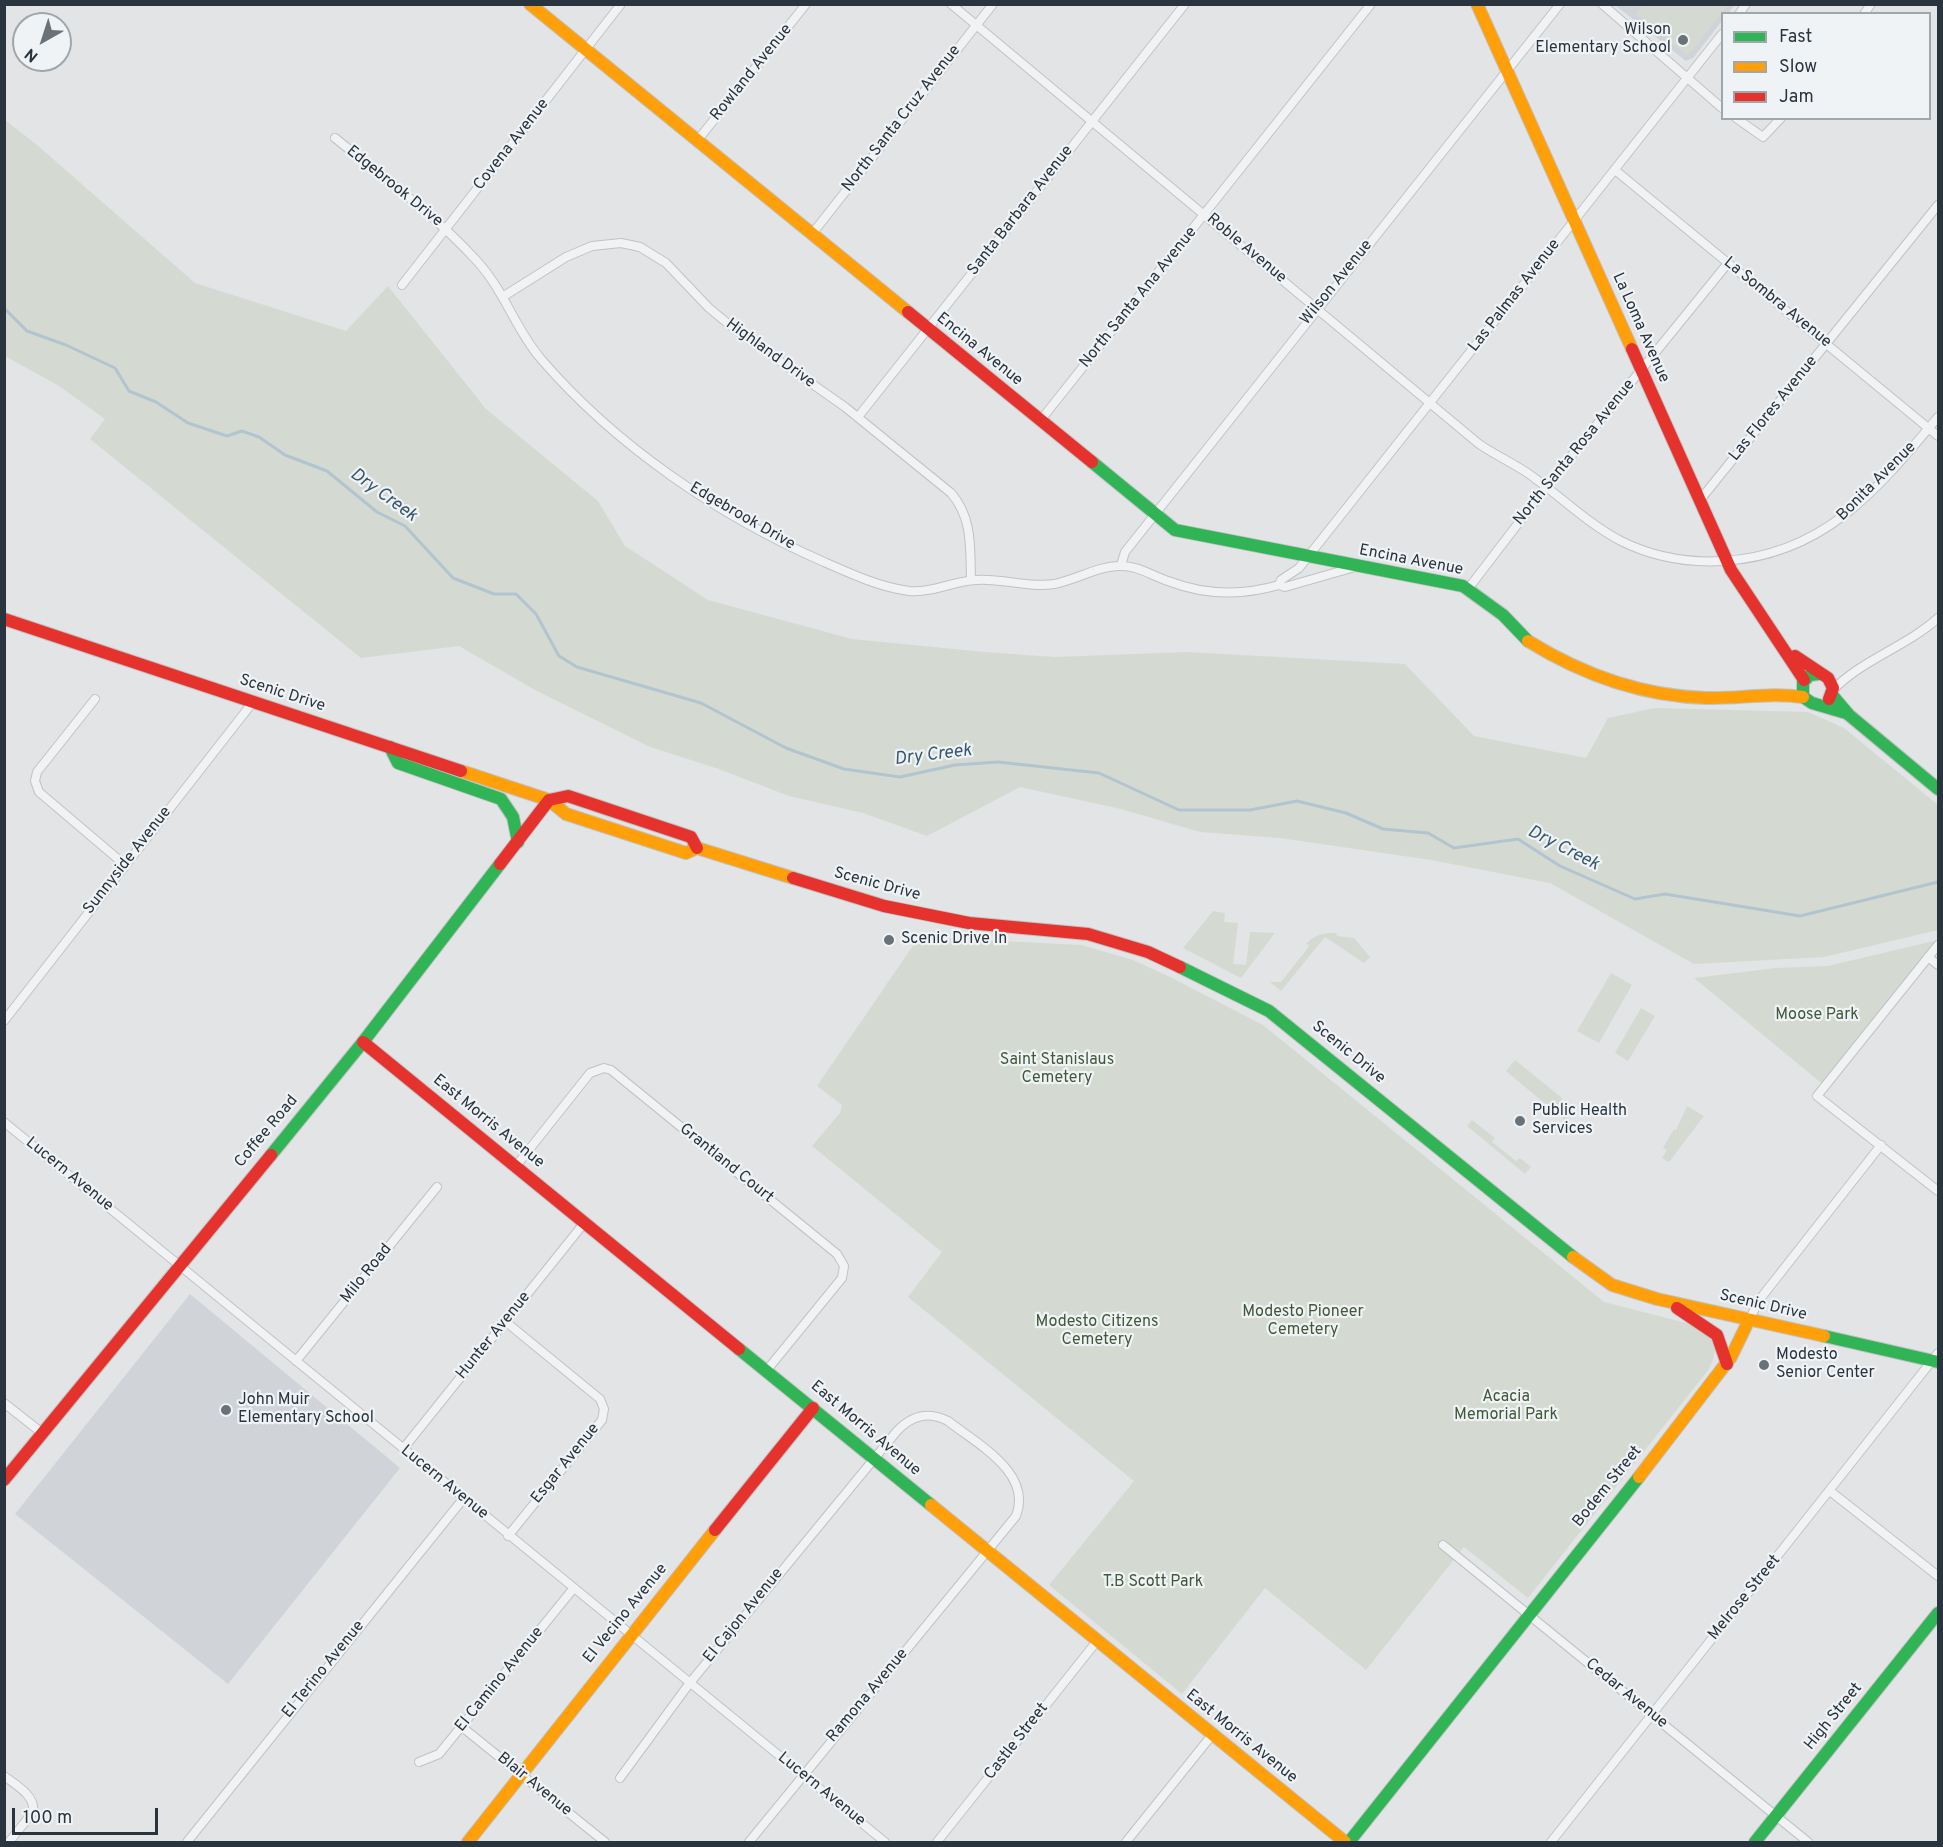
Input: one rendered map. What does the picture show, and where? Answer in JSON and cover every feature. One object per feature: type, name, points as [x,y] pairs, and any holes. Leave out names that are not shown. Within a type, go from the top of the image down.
[{"type":"main road","name":"Encina Avenue","points":[[530,4],[1155,515],[1182,533],[1468,589]]},
{"type":"main road","name":"La Loma Avenue","points":[[1477,4],[1700,500],[1725,561],[1745,594],[1791,654],[1803,681]]},
{"type":"main road","points":[[1468,589],[1503,615],[1522,637],[1564,662],[1605,680],[1677,696],[1726,698],[1778,693],[1803,697],[1810,704],[1821,705],[1849,715]]},
{"type":"main road","name":"Scenic Drive","points":[[4,619],[549,800],[566,814],[686,853],[697,848],[884,906],[969,923],[1088,934],[1148,952],[1269,1011],[1597,1276],[1618,1288],[1749,1320],[1936,1359]]},
{"type":"main road","name":"La Loma Avenue","points":[[1791,654],[1823,676]]},
{"type":"main road","points":[[1778,693],[1810,675],[1823,676],[1832,693],[1849,715],[1936,784]]},
{"type":"main road","points":[[1803,681],[1803,697]]},
{"type":"main road","points":[[1821,705],[1832,693]]},
{"type":"main road","points":[[390,747],[398,763],[501,800],[513,817],[518,842]]},
{"type":"main road","name":"Scenic Drive","points":[[549,800],[568,796],[691,837],[697,848]]},
{"type":"main road","name":"Coffee Road","points":[[4,1480],[178,1264],[363,1042],[549,800]]},
{"type":"main road","name":"East Morris Avenue","points":[[363,1042],[1347,1842]]},
{"type":"main road","points":[[1666,1301],[1713,1330],[1722,1344],[1726,1364]]},
{"type":"main road","name":"Bodem Street","points":[[1347,1842],[1726,1364],[1749,1320]]},
{"type":"main road","name":"El Vecino Avenue","points":[[468,1842],[630,1635],[813,1408]]},
{"type":"main road","name":"High Street","points":[[1755,1842],[1938,1613]]},
{"type":"street","name":"Covena Avenue","points":[[402,285],[621,4]]},
{"type":"street","name":"Rowland Avenue","points":[[697,141],[806,4]]},
{"type":"street","name":"Roble Avenue","points":[[951,4],[1479,444],[1546,487]]},
{"type":"street","name":"North Santa Cruz Avenue","points":[[812,234],[993,4]]},
{"type":"street","name":"Santa Barbara Avenue","points":[[858,417],[1185,4]]},
{"type":"street","name":"North Santa Ana Avenue","points":[[1040,421],[1371,4]]},
{"type":"street","name":"Wilson Avenue","points":[[1121,566],[1125,552],[1316,308],[1560,4]]},
{"type":"street","points":[[1602,4],[1721,107]]},
{"type":"street","name":"Las Palmas Avenue","points":[[1307,558],[1721,35]]},
{"type":"street","points":[[1739,120],[1763,137],[1778,120]]},
{"type":"street","name":"Edgebrook Drive","points":[[335,138],[446,230],[482,267],[504,296],[534,352],[579,398],[652,460],[740,519],[821,561],[891,587],[918,591],[971,580],[1040,586],[1121,566]]},
{"type":"street","name":"La Sombra Avenue","points":[[1615,170],[1938,436]]},
{"type":"street","name":"Las Flores Avenue","points":[[1700,500],[1938,205]]},
{"type":"street","name":"Highland Drive","points":[[504,296],[566,257],[592,246],[612,243],[640,247],[666,262],[709,308],[743,337],[858,417],[933,476],[957,500],[969,525],[971,580]]},
{"type":"street","name":"North Santa Rosa Avenue","points":[[1468,589],[1546,487],[1728,263]]},
{"type":"street","name":"Bonita Avenue","points":[[1546,487],[1606,532],[1641,550],[1683,561],[1725,561],[1777,553],[1832,526],[1851,511],[1938,417]]},
{"type":"street","points":[[1279,585],[1307,558]]},
{"type":"street","points":[[1121,566],[1137,569],[1178,585],[1210,592],[1241,592],[1279,585],[1285,587],[1356,567]]},
{"type":"street","points":[[1832,693],[1850,674],[1916,638],[1938,618]]},
{"type":"street","points":[[1823,676],[1850,674]]},
{"type":"street","points":[[95,699],[37,772],[35,781],[39,792],[125,865]]},
{"type":"street","name":"Sunnyside Avenue","points":[[4,1021],[253,702]]},
{"type":"street","points":[[1938,945],[1817,1096],[1938,1191]]},
{"type":"street","points":[[1928,957],[1938,965]]},
{"type":"street","name":"Grantland Court","points":[[516,1166],[590,1073],[604,1068],[610,1070],[837,1254],[844,1266],[842,1278],[767,1370]]},
{"type":"street","name":"Lucern Avenue","points":[[4,1122],[885,1842]]},
{"type":"street","name":"Bodem Street","points":[[1749,1320],[1767,1290],[1881,1145]]},
{"type":"street","name":"Milo Road","points":[[296,1361],[437,1187]]},
{"type":"street","name":"Hunter Avenue","points":[[403,1449],[585,1222]]},
{"type":"street","name":"Esgar Avenue","points":[[506,1322],[600,1399],[604,1409],[602,1420],[508,1536]]},
{"type":"street","name":"Melrose Street","points":[[1551,1842],[1936,1359]]},
{"type":"street","points":[[4,1402],[42,1433]]},
{"type":"street","name":"El Cajon Avenue","points":[[620,1778],[689,1684],[904,1422],[929,1415],[948,1421],[1010,1472],[1020,1490],[1016,1516],[988,1551]]},
{"type":"street","points":[[1830,1491],[1938,1576]]},
{"type":"street","name":"El Terino Avenue","points":[[187,1842],[463,1499]]},
{"type":"street","name":"Cedar Avenue","points":[[1443,1545],[1808,1842]]},
{"type":"street","name":"Ramona Avenue","points":[[748,1842],[988,1551]]},
{"type":"street","name":"El Camino Avenue","points":[[419,1762],[439,1754],[573,1588]]},
{"type":"street","name":"Castle Street","points":[[937,1842],[1097,1641]]},
{"type":"street","name":"Blair Avenue","points":[[462,1727],[605,1842]]},
{"type":"street","points":[[1126,1842],[1212,1734]]},
{"type":"street","points":[[4,1776],[31,1797],[34,1806],[33,1812],[9,1842]]},
{"type":"shaded area","name":"Wilson Elementary School","points":[[1615,5],[1735,5],[1729,12],[1721,12],[1721,22],[1693,58],[1686,61]]},
{"type":"shaded area","points":[[190,1294],[400,1468],[228,1684],[15,1514]]},
{"type":"green space","name":"Wilson Elementary School","points":[[1643,4],[1728,5],[1688,56],[1635,14]]},
{"type":"green space","points":[[5,120],[37,145],[195,283],[346,331],[388,286],[486,409],[598,501],[625,546],[708,600],[852,639],[984,652],[1055,657],[1187,652],[1405,664],[1474,736],[1586,758],[1608,718],[1655,708],[1808,712],[1844,728],[1938,805],[1938,930],[1824,957],[1694,964],[1550,883],[1431,860],[1280,838],[1200,832],[1121,809],[1020,787],[927,836],[863,813],[789,796],[716,768],[650,747],[535,690],[459,646],[361,658],[90,439],[105,419],[59,386],[5,356]]},
{"type":"green space","points":[[1213,911],[1225,913],[1224,922],[1238,923],[1233,964],[1246,965],[1250,932],[1275,933],[1241,978],[1183,948]]},
{"type":"green space","points":[[1336,933],[1337,936],[1354,938],[1370,957],[1364,963],[1325,937],[1281,991],[1270,982],[1281,982],[1307,949],[1309,945],[1306,944],[1313,938]]},
{"type":"green space","points":[[921,934],[943,938],[1081,945],[1133,960],[1263,1025],[1604,1302],[1698,1326],[1705,1331],[1715,1344],[1709,1369],[1528,1598],[1464,1547],[1366,1670],[1265,1588],[1182,1694],[1049,1585],[1134,1481],[908,1297],[942,1252],[812,1146],[840,1113],[842,1105],[817,1086]]},
{"type":"green space","name":"Moose Park","points":[[1938,940],[1938,945],[1825,1086],[1694,978],[1776,968],[1828,966]]},
{"type":"green space","points":[[1611,973],[1632,985],[1599,1043],[1577,1031]]},
{"type":"green space","points":[[1641,1008],[1655,1016],[1628,1061],[1615,1053]]},
{"type":"green space","points":[[1515,1060],[1562,1098],[1561,1101],[1569,1105],[1567,1122],[1506,1071]]},
{"type":"green space","points":[[1687,1106],[1704,1116],[1669,1162],[1662,1158],[1667,1150],[1663,1148],[1674,1129],[1676,1130]]},
{"type":"green space","points":[[1472,1120],[1495,1138],[1492,1142],[1516,1161],[1520,1158],[1531,1167],[1525,1174],[1467,1126]]},
{"type":"waterway","name":"Dry Creek","points":[[4,308],[27,331],[66,345],[115,368],[129,391],[156,402],[188,423],[227,436],[242,431],[259,437],[285,455],[327,471],[377,512],[405,526],[453,578],[494,594],[516,594],[536,614],[559,656],[577,667],[701,703],[786,748],[844,769],[900,777],[955,765],[998,762],[1099,773],[1179,810],[1250,810],[1297,801],[1346,813],[1383,829],[1428,833],[1454,848],[1518,839],[1560,866],[1635,899],[1665,894],[1800,916],[1938,882]]},
{"type":"traffic: fast","points":[[1092,462],[1175,530],[1463,586],[1503,615],[1528,641]]},
{"type":"traffic: fast","points":[[1819,674],[1810,675],[1803,682],[1803,697],[1812,703],[1846,713]]},
{"type":"traffic: fast","points":[[1832,695],[1849,715],[1938,789]]},
{"type":"traffic: fast","points":[[390,747],[398,763],[501,799],[513,817],[518,842]]},
{"type":"traffic: fast","points":[[271,1155],[363,1042],[500,864]]},
{"type":"traffic: fast","points":[[1180,967],[1269,1011],[1573,1257]]},
{"type":"traffic: fast","points":[[1824,1336],[1938,1362]]},
{"type":"traffic: fast","points":[[739,1349],[931,1505]]},
{"type":"traffic: fast","points":[[1349,1842],[1639,1477]]},
{"type":"traffic: fast","points":[[1755,1842],[1938,1613]]},
{"type":"traffic: slow","points":[[530,4],[908,312]]},
{"type":"traffic: slow","points":[[1477,4],[1632,349]]},
{"type":"traffic: slow","points":[[1528,641],[1570,664],[1614,682],[1659,693],[1706,698],[1779,695],[1803,697]]},
{"type":"traffic: slow","points":[[461,771],[549,800],[566,814],[686,853],[697,848],[793,878]]},
{"type":"traffic: slow","points":[[1573,1257],[1612,1285],[1657,1299],[1824,1336]]},
{"type":"traffic: slow","points":[[1639,1477],[1731,1357],[1749,1320]]},
{"type":"traffic: slow","points":[[931,1505],[1345,1842]]},
{"type":"traffic: slow","points":[[468,1842],[715,1530]]},
{"type":"traffic: jam","points":[[908,312],[1092,462]]},
{"type":"traffic: jam","points":[[1632,349],[1731,570],[1804,680]]},
{"type":"traffic: jam","points":[[4,619],[461,771]]},
{"type":"traffic: jam","points":[[1795,656],[1828,678],[1833,688],[1829,699]]},
{"type":"traffic: jam","points":[[549,800],[568,796],[691,837],[697,848]]},
{"type":"traffic: jam","points":[[500,864],[549,800]]},
{"type":"traffic: jam","points":[[793,878],[884,906],[969,923],[1088,934],[1148,952],[1180,967]]},
{"type":"traffic: jam","points":[[363,1042],[739,1349]]},
{"type":"traffic: jam","points":[[4,1480],[271,1155]]},
{"type":"traffic: jam","points":[[1677,1308],[1717,1335],[1727,1364]]},
{"type":"traffic: jam","points":[[715,1530],[813,1408]]},
{"type":"place","name":"Wilson Elementary School","points":[[1683,40]]},
{"type":"place","name":"Scenic Drive In","points":[[889,940]]},
{"type":"place","name":"Public Health Services","points":[[1520,1121]]},
{"type":"place","name":"Modesto Senior Center","points":[[1764,1365]]},
{"type":"place","name":"John Muir Elementary School","points":[[226,1410]]},
{"type":"park label","name":"Saint Stanislaus Cemetery","points":[[1057,1070]]},
{"type":"park label","name":"Modesto Pioneer Cemetery","points":[[1303,1322]]},
{"type":"park label","name":"Modesto Citizens Cemetery","points":[[1097,1332]]},
{"type":"park label","name":"Acacia Memorial Park","points":[[1506,1407]]},
{"type":"park label","name":"T.B Scott Park","points":[[1153,1583]]}]
